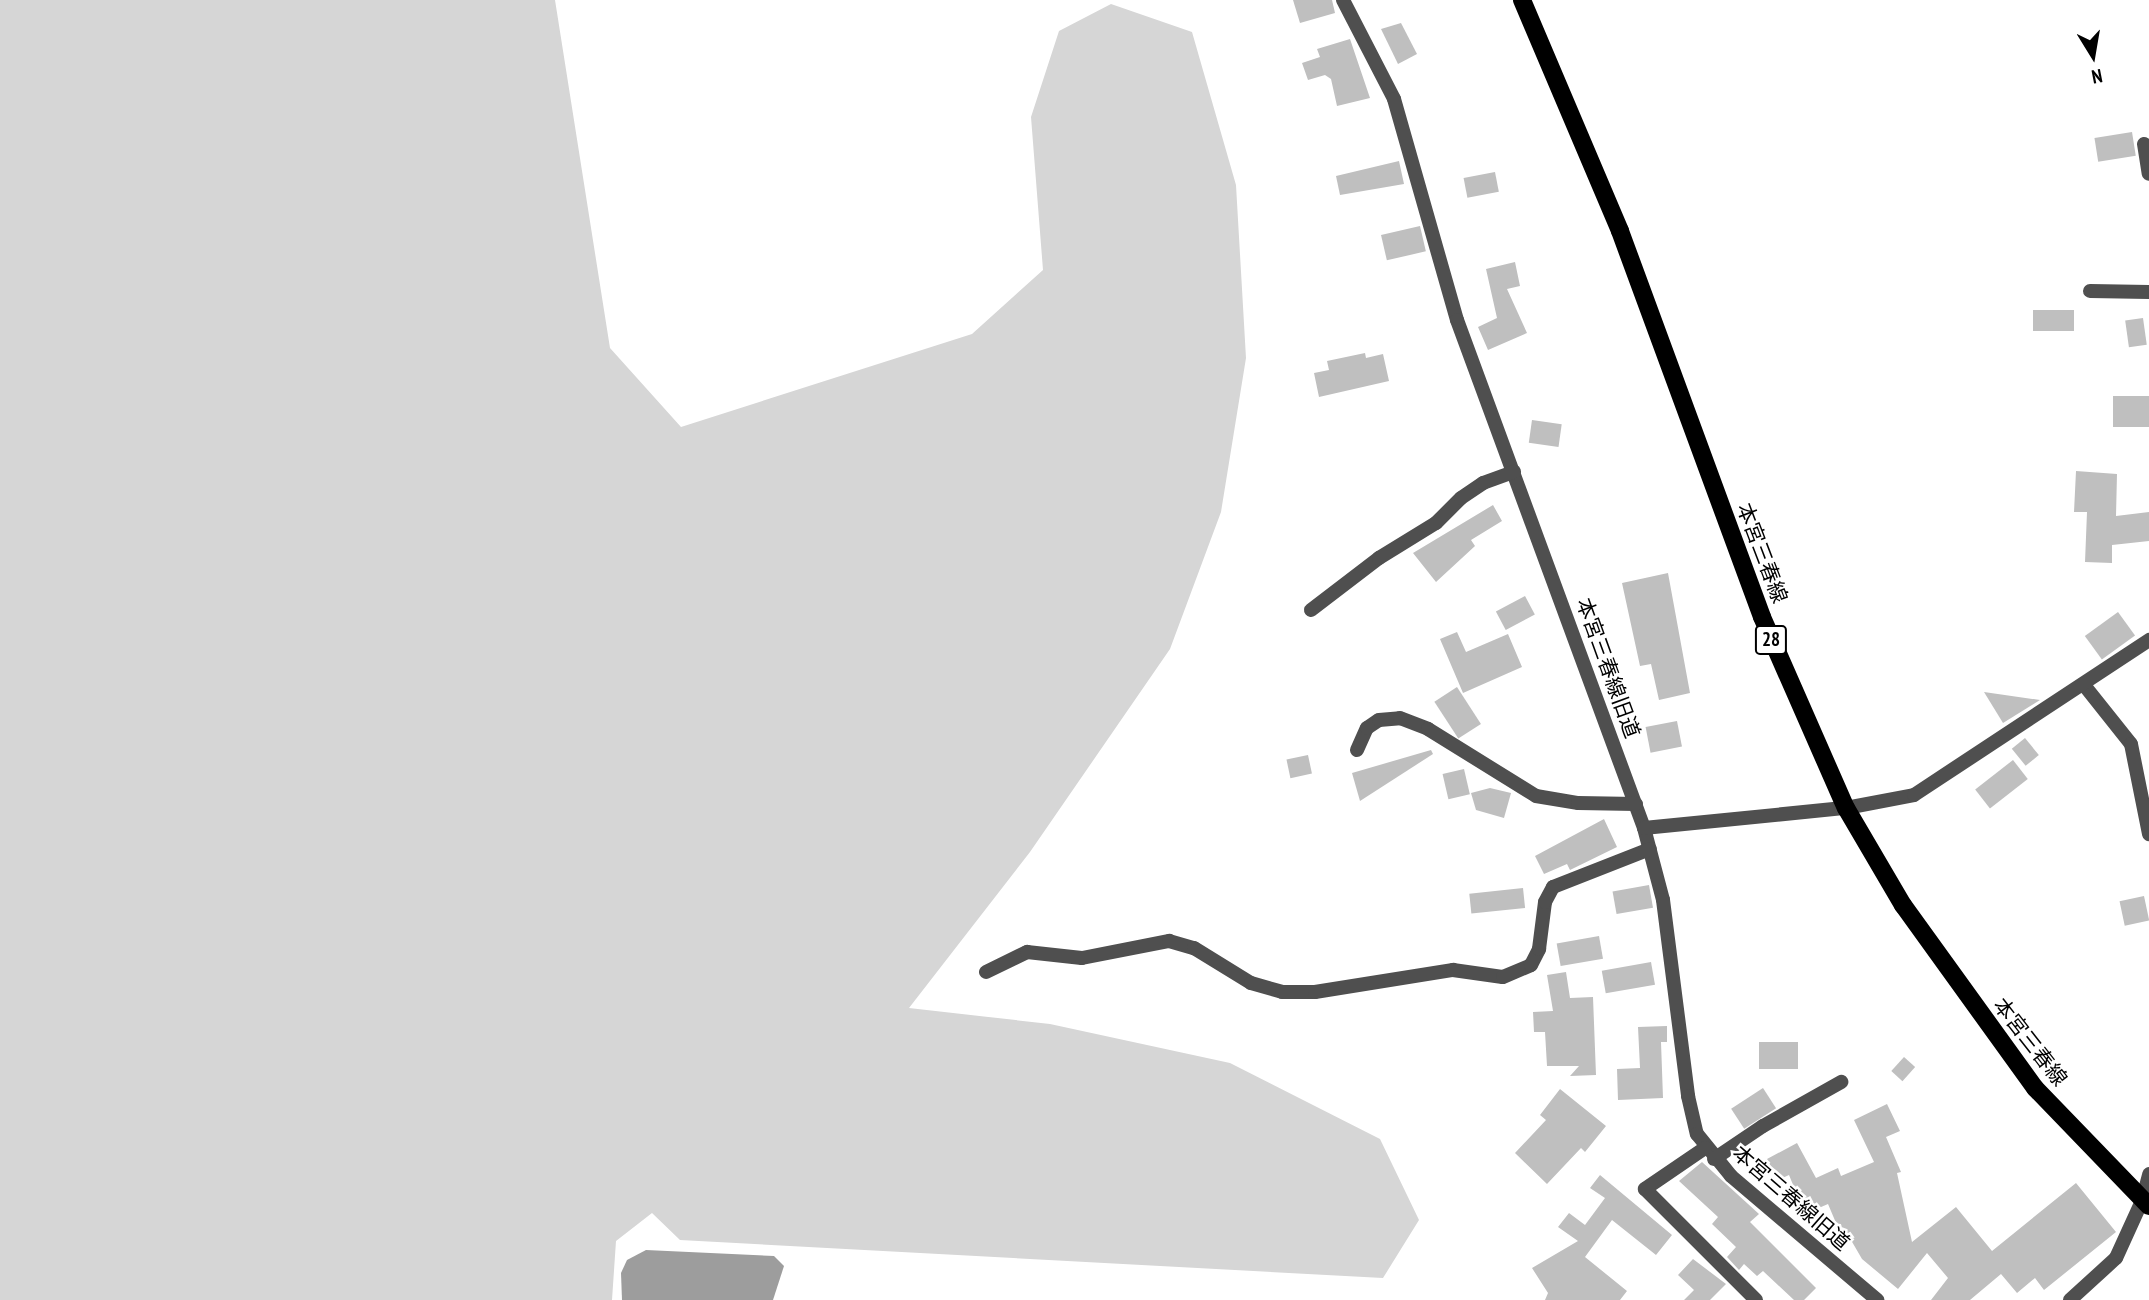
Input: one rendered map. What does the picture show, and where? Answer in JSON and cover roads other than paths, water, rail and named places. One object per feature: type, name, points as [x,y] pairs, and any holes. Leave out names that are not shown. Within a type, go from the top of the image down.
[{"type":"main road","name":"本宮三春線","points":[[1522,0],[1620,231],[1762,617],[1846,808],[1903,905],[2035,1088],[2146,1203]]},
{"type":"street","name":"本宮三春線旧道","points":[[1343,0],[1394,99],[1440,270],[1644,828],[1663,900],[1688,1096],[1709,1153],[1877,1300]]},
{"type":"street","points":[[2144,144],[2149,174]]},
{"type":"street","points":[[2090,290],[2149,292]]},
{"type":"street","points":[[1311,610],[1379,558],[1437,523],[1461,498],[1483,483],[1514,472]]},
{"type":"street","points":[[1644,828],[1846,808],[1914,794],[2149,640]]},
{"type":"street","points":[[2084,685],[2131,744],[2149,834]]},
{"type":"street","points":[[1357,750],[1367,728],[1379,720],[1400,718],[1428,729],[1536,796],[1577,803],[1636,804]]},
{"type":"street","points":[[986,972],[1027,952],[1082,958],[1169,941],[1194,948],[1251,983],[1282,992],[1315,992],[1453,970],[1503,978],[1531,965],[1539,949],[1545,902],[1553,887],[1650,849]]},
{"type":"street","points":[[1756,1300],[1645,1189],[1841,1082]]},
{"type":"street","points":[[2070,1300],[2116,1258],[2146,1203],[2149,1174]]}]
